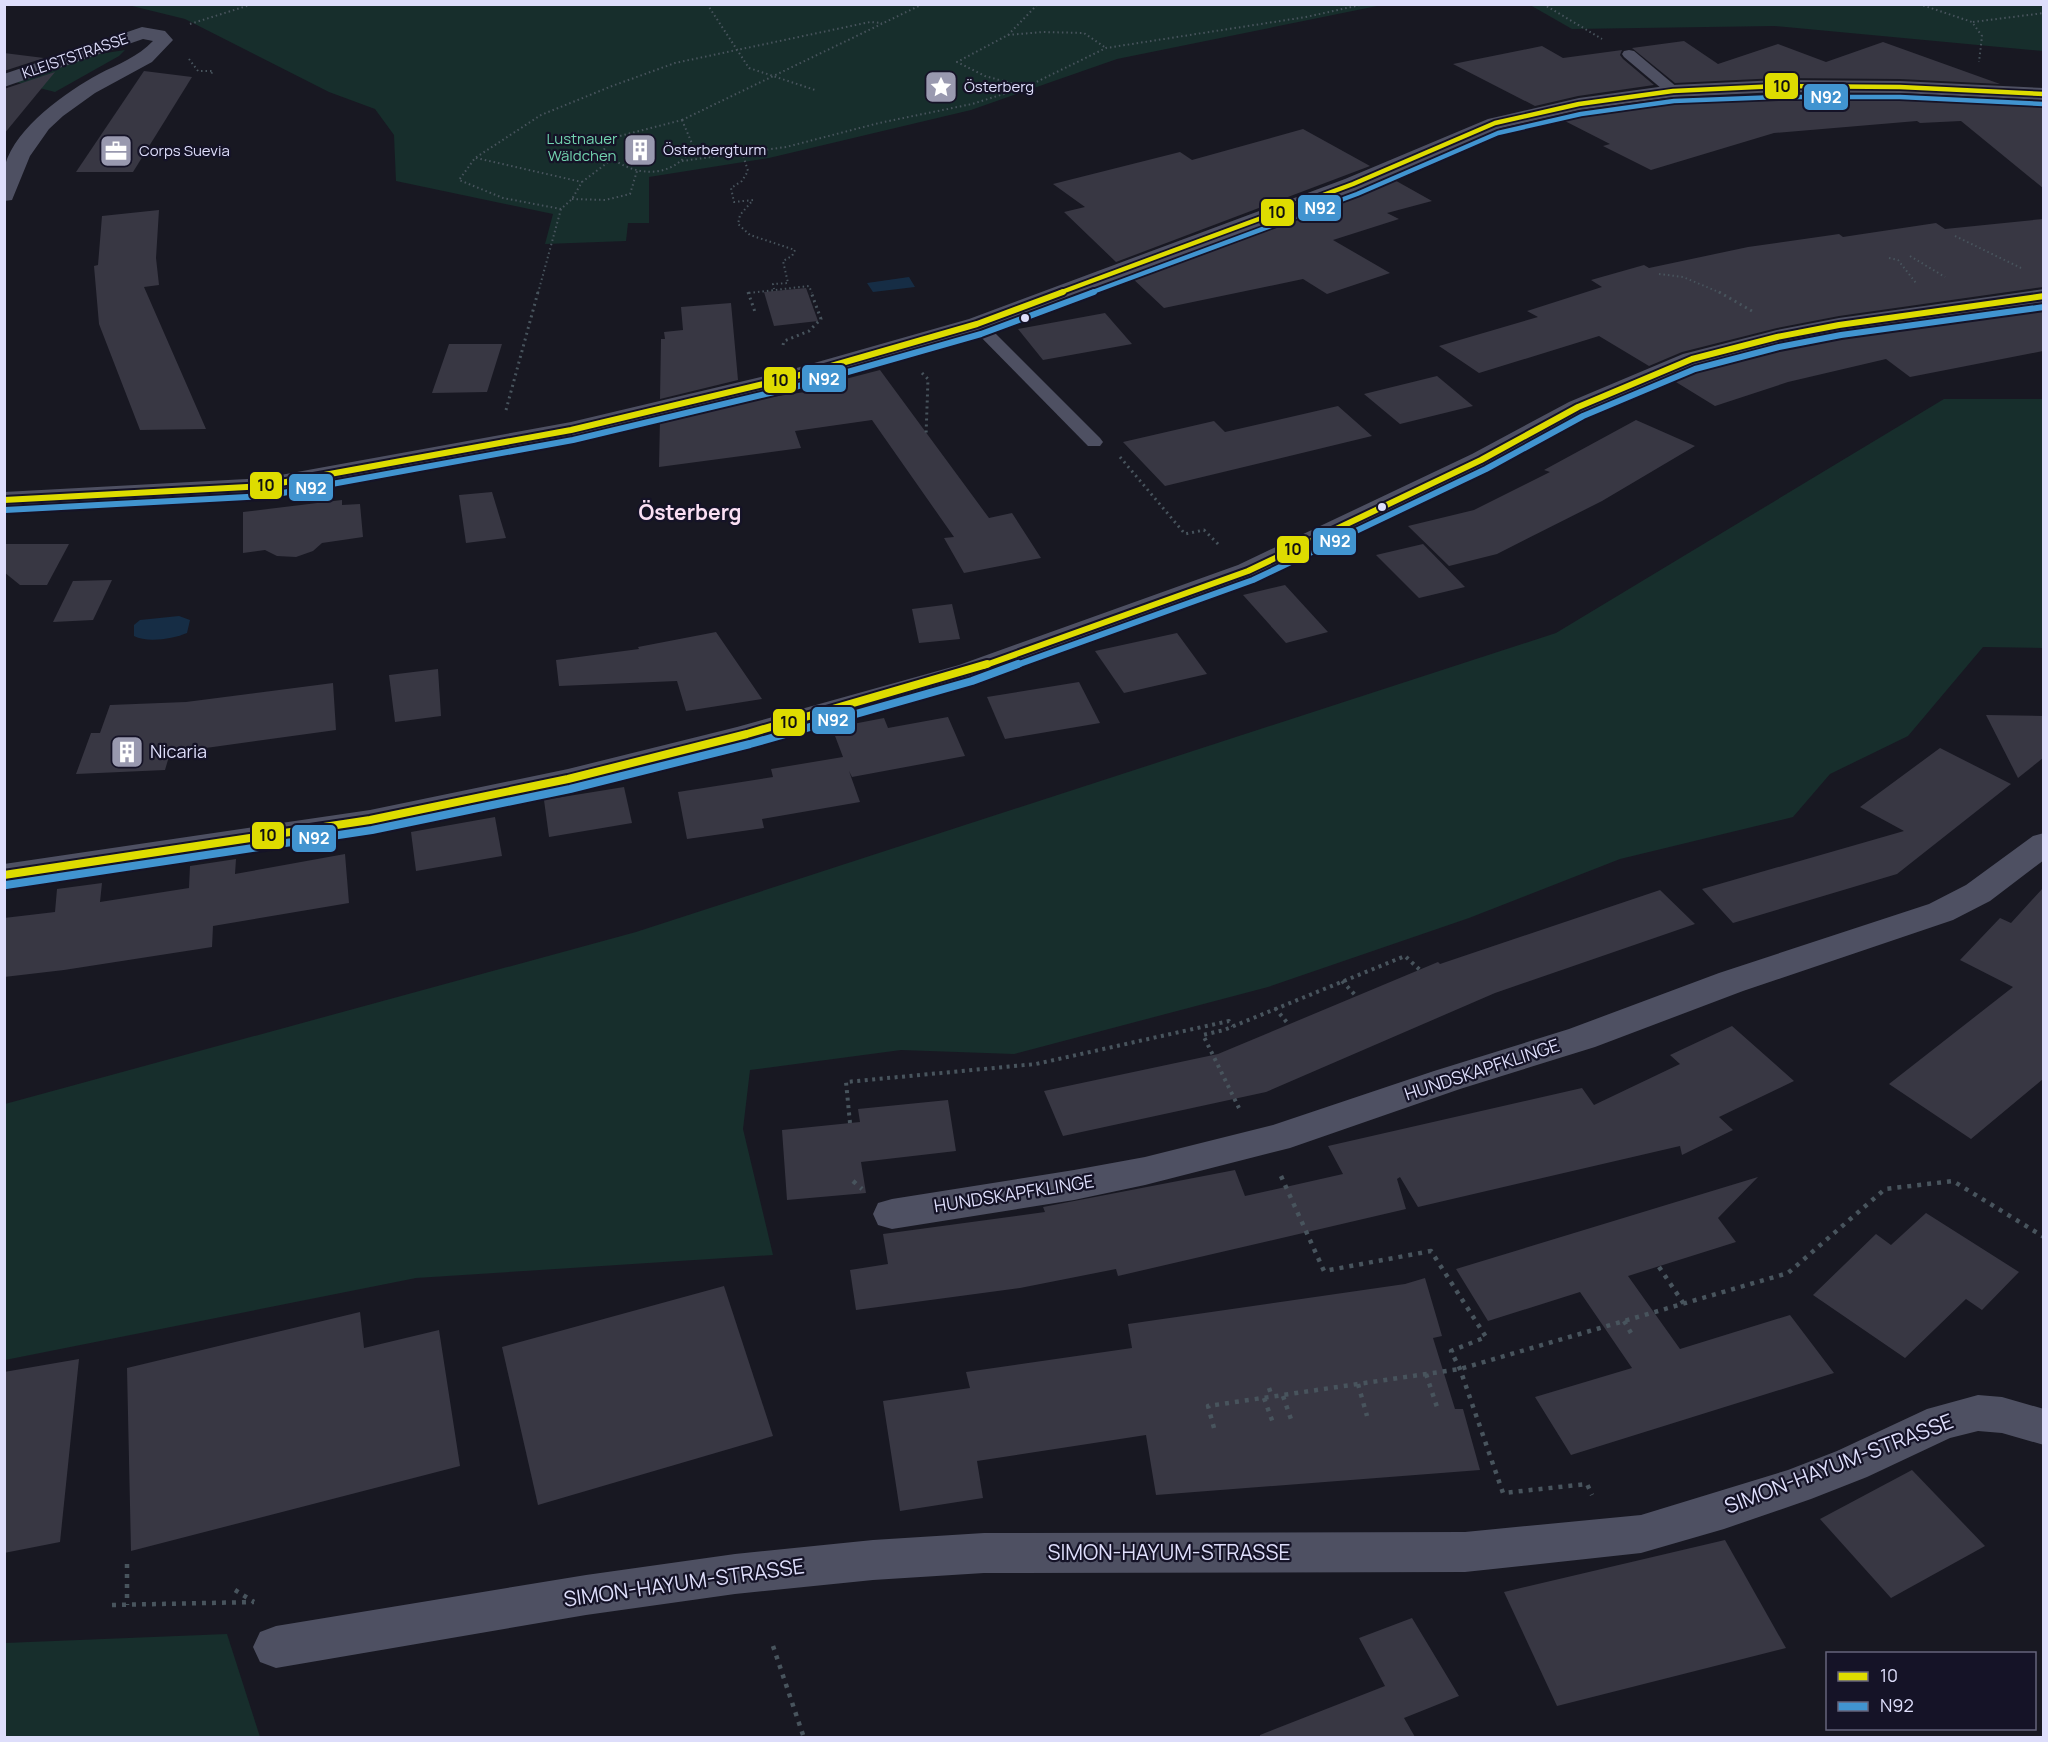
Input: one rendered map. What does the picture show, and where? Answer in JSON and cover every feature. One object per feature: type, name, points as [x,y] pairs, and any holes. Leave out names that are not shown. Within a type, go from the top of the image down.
[{"type":"street","name":"KLEISTSTRASSE","points":[[4,81],[142,33],[158,34],[164,40],[156,51],[58,108],[46,119],[27,143],[12,168],[4,195]]},
{"type":"street","points":[[4,500],[264,486],[496,446],[769,383],[977,324],[1353,183],[1495,123],[1579,104],[1673,91],[1858,86],[2043,94]]},
{"type":"street","points":[[4,875],[370,820],[568,779],[747,734],[969,671],[1248,571],[1481,460],[1578,407],[1692,359],[1777,337],[1842,325],[2043,297]]},
{"type":"street","name":"HUNDSKAPFKLINGE","points":[[892,1214],[1084,1183],[1255,1129],[1447,1080],[1582,1038],[1754,974],[1941,912],[1997,880],[2043,843]]},
{"type":"street","name":"SIMON-HAYUM-STRASSE","points":[[276,1647],[586,1595],[735,1574],[873,1560],[984,1553],[1466,1552],[1641,1534],[1796,1486],[1852,1464],[1942,1422],[1978,1413],[2002,1415],[2043,1427]]},
{"type":"lane","points":[[1629,54],[1673,91]]},
{"type":"lane","points":[[977,324],[1094,441]]},
{"type":"path","points":[[158,34],[253,4]]},
{"type":"path","points":[[707,4],[749,68],[815,90]]},
{"type":"path","points":[[923,4],[682,120],[612,138],[603,151],[611,160],[637,171],[652,172],[682,161],[786,147],[879,123],[972,104],[1026,87],[1106,48],[1306,17],[1365,4]]},
{"type":"path","points":[[1026,87],[985,76],[957,62],[1008,35],[1038,4]]},
{"type":"path","points":[[1543,4],[1629,54]]},
{"type":"path","points":[[1919,4],[1972,22],[2043,13]]},
{"type":"path","points":[[561,209],[503,198],[459,180],[475,158],[541,115],[612,86],[675,63],[870,22],[882,23]]},
{"type":"path","points":[[1972,22],[1982,36]]},
{"type":"path","points":[[1008,35],[1043,32],[1084,33],[1106,48]]},
{"type":"path","points":[[198,71],[213,71],[212,74]]},
{"type":"path","points":[[682,120],[693,146],[682,161]]},
{"type":"path","points":[[742,152],[748,171],[741,181],[731,188],[734,202],[753,200],[740,215],[738,224],[743,233],[758,239],[789,245],[795,250],[792,256],[783,261],[788,283],[773,284],[774,289]]},
{"type":"path","points":[[475,158],[582,182]]},
{"type":"path","points":[[496,446],[561,209],[572,199],[582,182],[611,160]]},
{"type":"path","points":[[572,199],[605,200],[630,194],[637,171]]},
{"type":"path","points":[[1955,236],[2029,272]]},
{"type":"path","points":[[1659,274],[1673,273],[1719,292],[1753,311]]},
{"type":"path","points":[[754,312],[748,292],[809,286],[821,319],[809,331],[784,341],[783,348]]},
{"type":"path","points":[[900,347],[928,379],[926,436]]},
{"type":"path","points":[[1114,449],[1185,534],[1204,530]]},
{"type":"path","points":[[1420,970],[1406,956],[1233,1026],[1203,1035],[1255,1129],[1324,1271],[1431,1251],[1486,1337],[1451,1351],[1460,1369],[1503,1493],[1587,1484],[1611,1537]]},
{"type":"path","points":[[1342,981],[1356,996]]},
{"type":"path","points":[[1275,1008],[1290,1024]]},
{"type":"path","points":[[850,1123],[846,1082],[1036,1064],[1228,1021],[1233,1026]]},
{"type":"path","points":[[1214,1428],[1208,1406],[1460,1369],[1788,1273],[1885,1189],[1953,1182],[2043,1237]]},
{"type":"path","points":[[1659,1267],[1684,1304]]},
{"type":"path","points":[[1624,1322],[1631,1333]]},
{"type":"path","points":[[1426,1374],[1438,1410]]},
{"type":"path","points":[[1358,1384],[1367,1416]]},
{"type":"path","points":[[1269,1388],[1272,1397]]},
{"type":"path","points":[[1283,1396],[1292,1422]]},
{"type":"path","points":[[1264,1398],[1273,1423]]},
{"type":"path","points":[[127,1564],[127,1605]]},
{"type":"path","points":[[112,1605],[254,1602]]},
{"type":"path","points":[[774,1646],[804,1737]]},
{"type":"green space","name":"Lustnauer Wäldchen","points":[[128,5],[1382,5],[1117,59],[971,110],[769,158],[649,177],[649,223],[628,223],[626,241],[545,244],[553,214],[396,181],[394,135],[375,109],[329,92],[185,19]]},
{"type":"green space","points":[[1530,5],[2043,5],[2043,51],[1774,26],[1572,29]]},
{"type":"green space","points":[[125,50],[119,56],[55,92],[16,82],[93,55]]},
{"type":"green space","points":[[1944,399],[2043,399],[2043,648],[1983,647],[1908,736],[1830,774],[1793,817],[1620,859],[1469,918],[1268,987],[1014,1054],[901,1050],[750,1070],[743,1129],[773,1255],[416,1278],[5,1360],[5,1104],[636,932],[1556,633]]},
{"type":"green space","points":[[227,1634],[260,1737],[5,1737],[5,1643]]},
{"type":"water","points":[[909,277],[915,287],[873,292],[867,283]]},
{"type":"water","points":[[179,616],[190,620],[187,633],[160,639],[134,636],[134,625],[140,620]]},
{"type":"building","points":[[1684,41],[1718,64],[1778,44],[1826,62],[1883,42],[2000,84],[1900,79],[1778,78],[1675,83],[1632,48]]},
{"type":"building","points":[[1542,46],[1563,58],[1622,50],[1620,55],[1623,59],[1654,85],[1578,96],[1535,106],[1453,64]]},
{"type":"building","points":[[4,53],[44,58],[4,71]]},
{"type":"building","points":[[144,71],[192,77],[133,172],[76,172]]},
{"type":"building","points":[[55,72],[4,134],[4,89]]},
{"type":"building","points":[[1778,94],[1900,95],[2043,102],[2043,188],[1961,121],[1920,123],[1917,121],[1774,133],[1651,170],[1603,146],[1610,144],[1557,117],[1673,99]]},
{"type":"building","points":[[1303,129],[1370,166],[1116,262],[1064,212],[1085,207],[1053,184],[1180,152],[1192,160]]},
{"type":"building","points":[[1391,178],[1432,201],[1387,213],[1399,219],[1333,240],[1390,273],[1327,294],[1303,279],[1164,308],[1131,277]]},
{"type":"building","points":[[159,210],[156,258],[159,285],[144,287],[206,429],[140,430],[99,324],[94,266],[98,265],[102,216]]},
{"type":"building","points":[[2043,219],[2043,287],[1839,316],[1777,328],[1682,352],[1649,366],[1599,336],[1479,373],[1439,346],[1538,317],[1527,311],[1602,287],[1591,280],[1644,265],[1649,268],[1748,247],[1839,234],[1843,237],[1936,223],[1945,229]]},
{"type":"building","points":[[806,288],[818,321],[774,326],[764,292]]},
{"type":"building","points":[[731,303],[738,380],[660,399],[661,339],[665,339],[664,332],[683,330],[681,307]]},
{"type":"building","points":[[2043,305],[2043,351],[1910,377],[1886,359],[1788,382],[1715,406],[1671,379],[1702,366],[1779,346],[1839,334]]},
{"type":"building","points":[[1105,313],[1132,344],[1043,360],[1018,329]]},
{"type":"building","points":[[449,344],[502,344],[487,392],[432,393]]},
{"type":"building","points":[[880,370],[989,518],[1012,513],[1041,558],[964,573],[944,538],[954,537],[872,420],[795,431],[801,448],[659,467],[660,419],[740,399],[740,402],[831,388],[830,383]]},
{"type":"building","points":[[1437,376],[1473,406],[1400,424],[1364,394]]},
{"type":"building","points":[[1338,406],[1372,436],[1165,486],[1123,442],[1214,421],[1225,432]]},
{"type":"building","points":[[1636,420],[1695,446],[1602,501],[1497,554],[1449,566],[1408,526],[1474,510],[1550,472],[1544,470]]},
{"type":"building","points":[[492,492],[506,538],[466,543],[459,495]]},
{"type":"building","points":[[342,500],[342,505],[360,504],[363,537],[322,543],[313,551],[296,557],[277,556],[265,550],[243,553],[243,512]]},
{"type":"building","points":[[4,544],[69,544],[47,585],[20,585],[4,572]]},
{"type":"building","points":[[1423,544],[1465,587],[1419,598],[1376,555]]},
{"type":"building","points":[[112,580],[93,620],[53,622],[73,581]]},
{"type":"building","points":[[1285,585],[1328,632],[1286,643],[1243,595]]},
{"type":"building","points":[[952,604],[960,639],[919,643],[912,609]]},
{"type":"building","points":[[716,632],[762,699],[686,711],[677,681],[559,686],[556,660],[639,649],[638,647]]},
{"type":"building","points":[[1177,633],[1207,674],[1124,693],[1095,651]]},
{"type":"building","points":[[438,669],[441,716],[395,722],[389,675]]},
{"type":"building","points":[[1079,682],[1100,723],[1005,739],[987,697]]},
{"type":"building","points":[[333,683],[336,730],[170,753],[165,770],[76,774],[91,733],[100,733],[110,705],[186,702]]},
{"type":"building","points":[[1986,715],[2043,716],[2043,758],[2018,778]]},
{"type":"building","points":[[948,717],[965,756],[852,777],[849,771],[860,802],[762,819],[764,828],[687,839],[678,792],[773,777],[771,769],[843,757],[832,728],[884,718],[888,728]]},
{"type":"building","points":[[1940,748],[2011,784],[1897,874],[1733,923],[1702,889],[1904,831],[1860,807]]},
{"type":"building","points":[[624,787],[632,823],[549,837],[544,800]]},
{"type":"building","points":[[495,817],[502,856],[416,871],[411,832]]},
{"type":"building","points":[[345,854],[349,903],[213,926],[212,947],[4,977],[4,918],[55,912],[57,889],[102,883],[100,902],[189,888],[190,866],[236,859],[235,874]]},
{"type":"building","points":[[2043,888],[2043,1079],[1971,1139],[1889,1084],[2013,987],[1960,960],[2000,918],[2011,923]]},
{"type":"building","points":[[1660,890],[1695,924],[1495,993],[1266,1092],[1063,1136],[1044,1091],[1218,1054],[1438,962],[1440,964]]},
{"type":"building","points":[[1732,1026],[1794,1081],[1719,1117],[1733,1130],[1682,1155],[1680,1146],[1418,1207],[1400,1177],[1397,1179],[1406,1209],[1118,1276],[1116,1269],[1020,1288],[856,1310],[850,1270],[888,1264],[883,1234],[1045,1212],[1043,1207],[1235,1170],[1245,1196],[1343,1174],[1328,1146],[1582,1088],[1594,1105],[1680,1064],[1670,1055]]},
{"type":"building","points":[[948,1100],[956,1151],[861,1162],[866,1193],[787,1200],[782,1130],[860,1122],[858,1109]]},
{"type":"building","points":[[1758,1177],[1718,1218],[1736,1242],[1628,1276],[1680,1349],[1790,1315],[1834,1373],[1571,1455],[1535,1397],[1632,1368],[1580,1292],[1488,1321],[1456,1269]]},
{"type":"building","points":[[1926,1213],[2019,1272],[1982,1310],[1966,1299],[1905,1358],[1813,1295],[1876,1234],[1891,1245]]},
{"type":"building","points":[[1425,1278],[1442,1336],[1433,1338],[1455,1409],[1463,1409],[1480,1470],[1156,1495],[1146,1435],[977,1461],[983,1498],[900,1511],[883,1401],[970,1388],[966,1372],[1132,1348],[1128,1324],[1405,1284]]},
{"type":"building","points":[[724,1286],[773,1436],[538,1505],[502,1347]]},
{"type":"building","points":[[360,1312],[364,1348],[439,1330],[460,1466],[131,1551],[127,1368]]},
{"type":"building","points":[[79,1359],[60,1542],[4,1553],[4,1372]]},
{"type":"building","points":[[1912,1470],[1985,1546],[1891,1598],[1820,1519]]},
{"type":"building","points":[[1725,1540],[1786,1648],[1557,1706],[1504,1592]]},
{"type":"building","points":[[1412,1618],[1459,1696],[1404,1718],[1415,1737],[1260,1737],[1260,1735],[1385,1686],[1359,1638]]},
{"type":"transit line","name":"10","points":[[4,500],[264,486],[571,430],[793,377],[977,324],[1353,184],[1495,123],[1579,104],[1673,91],[1778,86],[1900,87],[2044,94]]},
{"type":"transit line","name":"N92","points":[[5,510],[266,496],[573,440],[795,387],[981,334],[1357,194],[1498,133],[1581,114],[1674,101],[1778,97],[1900,97],[2043,104]]},
{"type":"transit line","name":"10","points":[[4,875],[370,820],[568,779],[747,734],[969,671],[1248,571],[1481,460],[1578,407],[1692,359],[1777,337],[1839,325],[2044,296]]},
{"type":"transit line","name":"N92","points":[[6,885],[372,830],[570,789],[750,744],[972,681],[1253,580],[1486,469],[1583,416],[1695,369],[1779,347],[1841,335],[2044,307]]},
{"type":"place","name":"Österberg","points":[[941,87]]},
{"type":"place","name":"Österbergturm","points":[[640,150]]},
{"type":"place","name":"Corps Suevia","points":[[116,151]]},
{"type":"place","name":"Nicaria","points":[[127,752]]},
{"type":"district","name":"Österberg","points":[[690,513]]}]
